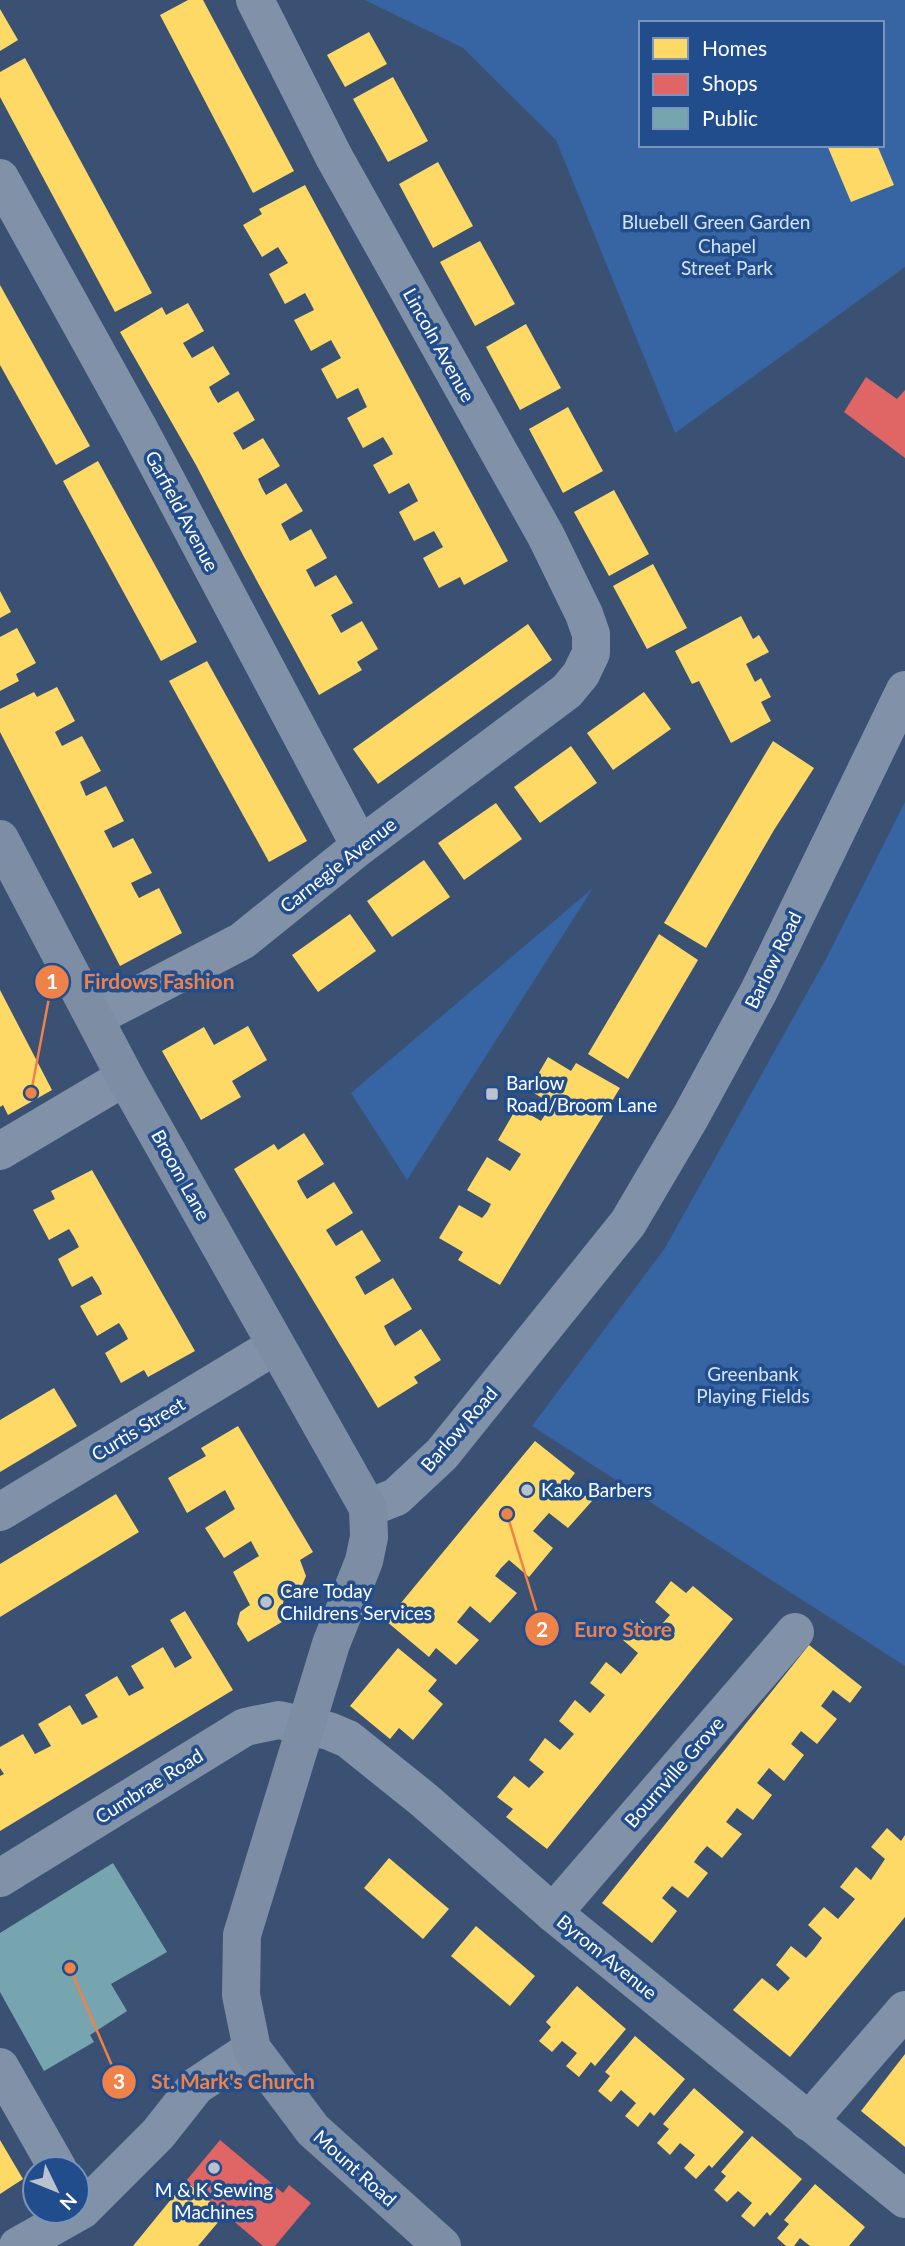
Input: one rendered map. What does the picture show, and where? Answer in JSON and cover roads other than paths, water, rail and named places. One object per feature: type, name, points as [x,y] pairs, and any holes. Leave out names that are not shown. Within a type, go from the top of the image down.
[{"type":"main road","name":"Broom Lane","points":[[0,839],[96,1017],[125,1077],[368,1508]]},
{"type":"main road","points":[[252,2049],[241,1995],[242,1935],[331,1644],[364,1561],[369,1537],[368,1508]]},
{"type":"main road","name":"Mount Road","points":[[252,2049],[313,2130],[442,2246]]},
{"type":"street","name":"Lincoln Avenue","points":[[255,0],[334,158],[546,536],[584,614],[591,634],[591,653],[581,674],[568,691]]},
{"type":"street","name":"Garfield Avenue","points":[[0,178],[139,429],[360,846]]},
{"type":"street","name":"Barlow Road","points":[[368,1508],[396,1497],[442,1454],[628,1223],[691,1116],[759,990],[905,690]]},
{"type":"street","name":"Carnegie Avenue","points":[[96,1017],[242,941],[360,846],[568,691]]},
{"type":"street","points":[[0,1151],[125,1077]]},
{"type":"street","name":"Curtis Street","points":[[0,1512],[275,1346]]},
{"type":"street","name":"Bournville Grove","points":[[553,1913],[795,1632]]},
{"type":"street","name":"Cumbrae Road","points":[[0,1878],[245,1727],[279,1720],[305,1726]]},
{"type":"street","name":"Byrom Avenue","points":[[305,1726],[330,1731],[348,1739],[424,1800],[553,1913],[905,2199]]},
{"type":"street","points":[[808,2122],[905,2010]]},
{"type":"street","points":[[91,2196],[158,2134],[197,2086],[252,2049]]},
{"type":"street","points":[[0,2067],[50,2155]]},
{"type":"street","points":[[18,2246],[51,2225]]},
{"type":"place","name":"Firdows Fashion","points":[[31,1093]]},
{"type":"place","name":"Barlow Road/Broom Lane","points":[[492,1094]]},
{"type":"place","name":"Kako Barbers","points":[[527,1490]]},
{"type":"place","name":"Euro Store","points":[[507,1514]]},
{"type":"place","name":"Care Today Childrens Services","points":[[266,1602]]},
{"type":"place","name":"St. Mark's Church","points":[[70,1968]]},
{"type":"place","name":"M & K Sewing Machines","points":[[214,2168]]},
{"type":"park label","name":"Bluebell Green Garden","points":[[716,222]]},
{"type":"park label","name":"Chapel Street Park","points":[[727,257]]},
{"type":"park label","name":"Greenbank Playing Fields","points":[[753,1385]]}]
